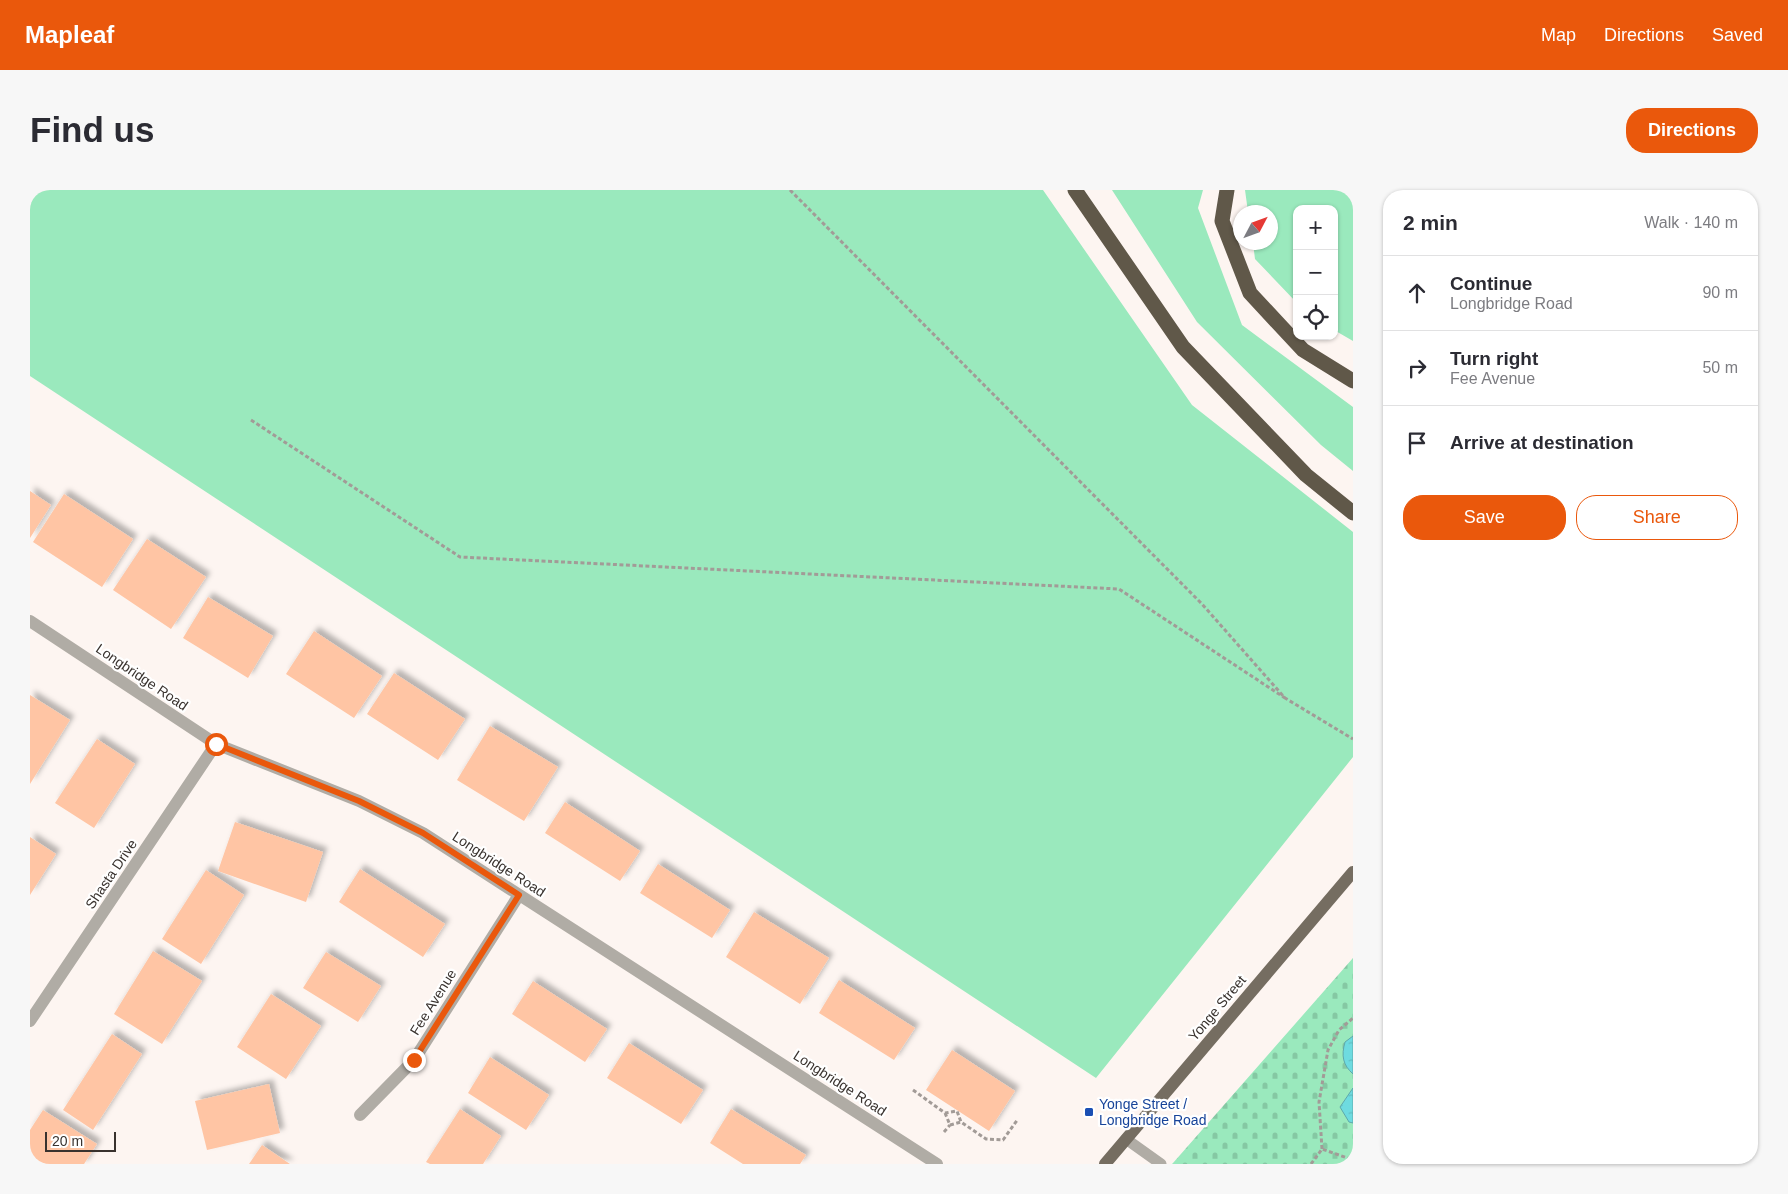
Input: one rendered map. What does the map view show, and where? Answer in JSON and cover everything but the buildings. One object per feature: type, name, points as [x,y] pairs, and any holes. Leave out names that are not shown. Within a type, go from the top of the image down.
[{"type":"highway","points":[[1075,190],[1183,347],[1306,475],[1353,513]]},
{"type":"highway","points":[[1227,190],[1222,221],[1250,293],[1303,350],[1353,381]]},
{"type":"main road","name":"Yonge Street","points":[[1105,1164],[1353,871]]},
{"type":"street","name":"Longbridge Road","points":[[30,620],[216,744],[359,801],[423,833],[937,1164]]},
{"type":"street","name":"Shasta Drive","points":[[30,1021],[216,744]]},
{"type":"street","name":"Fee Avenue","points":[[360,1115],[414,1060],[519,895]]},
{"type":"lane","points":[[1126,1139],[1161,1164]]},
{"type":"path","points":[[790,190],[1202,604],[1285,698]]},
{"type":"path","points":[[251,420],[460,557],[1119,589],[1285,698],[1353,739]]},
{"type":"path","points":[[1311,1164],[1322,1148],[1319,1102],[1328,1050],[1339,1030],[1353,1018]]},
{"type":"path","points":[[913,1090],[945,1113],[950,1125]]},
{"type":"path","points":[[945,1113],[956,1110],[961,1122],[986,1138],[1003,1140],[1018,1119]]},
{"type":"path","points":[[944,1132],[950,1125],[961,1122]]},
{"type":"path","points":[[1322,1148],[1353,1160]]},
{"type":"green space","points":[[30,190],[1043,190],[1192,405],[1353,532],[1353,757],[1096,1078],[30,376]]},
{"type":"green space","points":[[1112,190],[1203,190],[1198,208],[1242,325],[1353,407],[1353,471],[1321,445],[1197,322]]},
{"type":"green space","points":[[1245,190],[1353,190],[1353,341],[1338,332],[1338,205],[1293,205],[1293,299],[1255,259],[1254,250],[1278,250],[1278,205],[1247,205]]},
{"type":"green space","points":[[1353,958],[1353,1164],[1172,1164],[1173,1163]]},
{"type":"water","points":[[1353,1036],[1353,1074],[1345,1064],[1343,1052],[1345,1042]]},
{"type":"water","points":[[1353,1088],[1353,1123],[1349,1122],[1340,1107]]},
{"type":"place","name":"Yonge Street / Longbridge Road","points":[[1089,1112]]},
{"type":"route","points":[[216,744],[359,801],[423,833],[519,895],[414,1060]]}]
